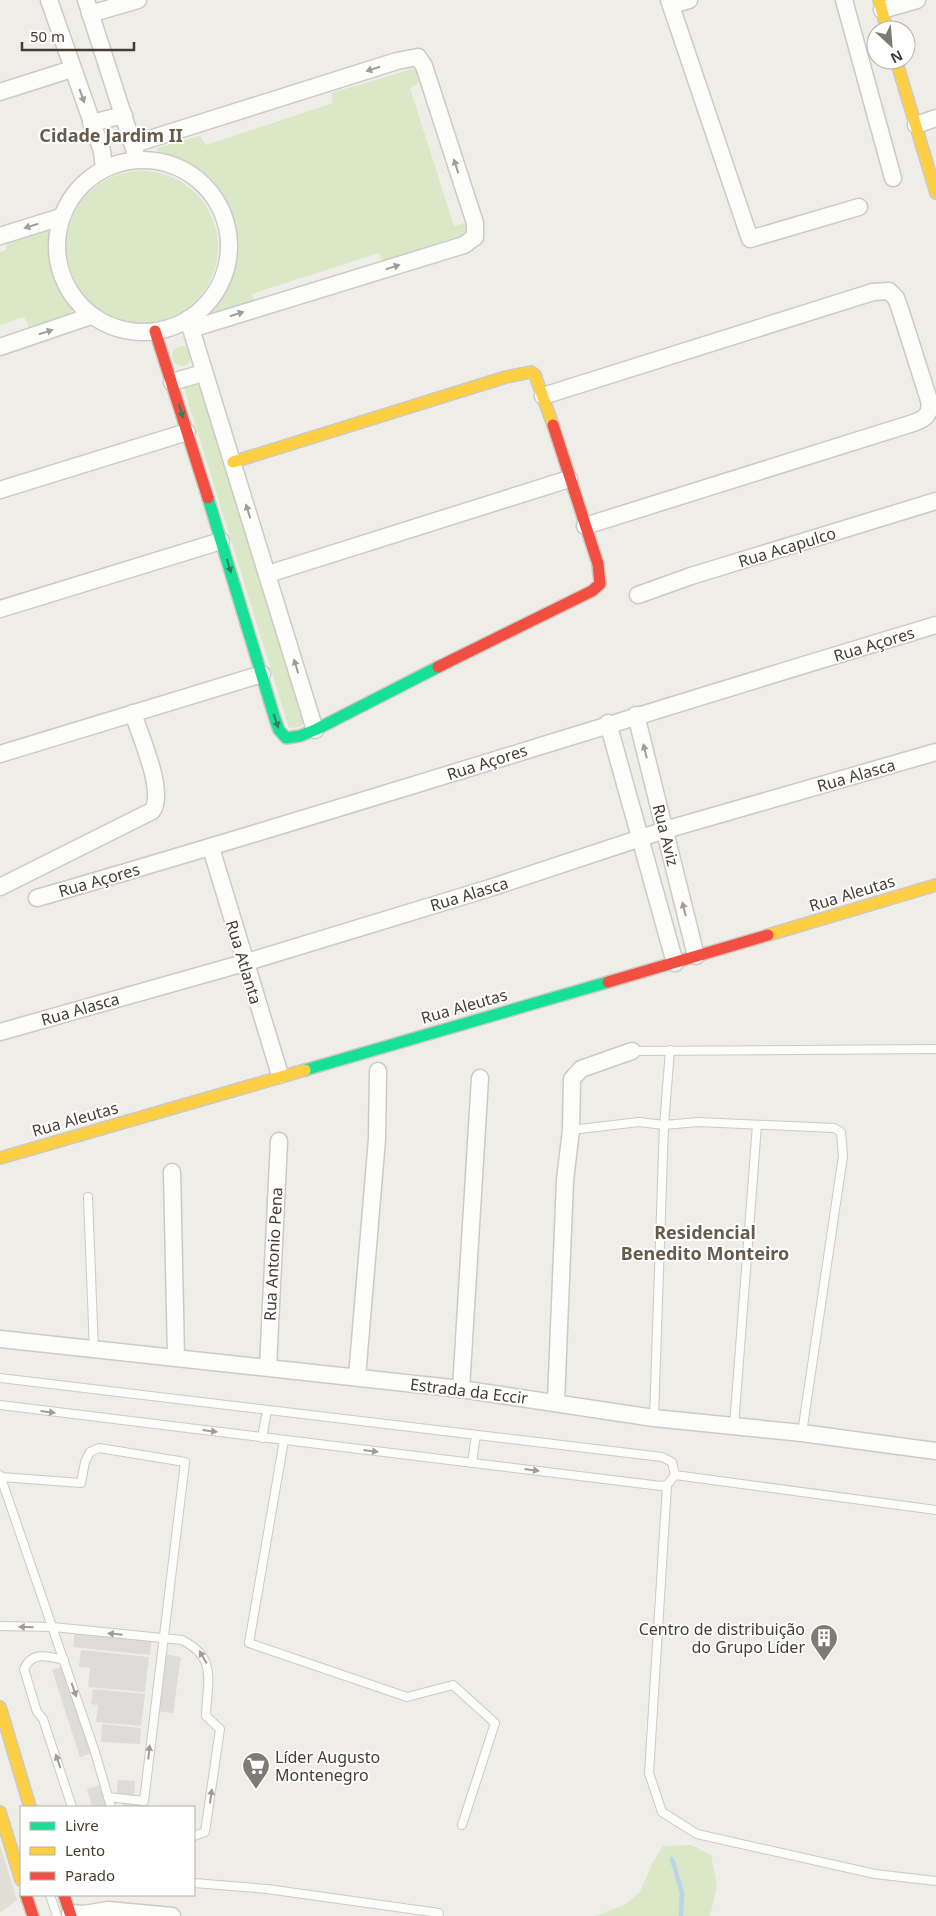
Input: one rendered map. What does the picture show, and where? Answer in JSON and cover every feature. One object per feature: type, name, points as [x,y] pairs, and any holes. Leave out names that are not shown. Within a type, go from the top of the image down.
[{"type":"street","points":[[49,0],[102,151],[104,169]]},
{"type":"street","points":[[136,152],[88,7],[138,0]]},
{"type":"street","points":[[689,0],[670,2],[750,239],[859,207]]},
{"type":"street","points":[[844,0],[893,178]]},
{"type":"street","points":[[885,20],[880,5],[917,0]]},
{"type":"street","points":[[418,58],[424,66],[475,223],[475,237],[464,245],[189,324],[154,331],[125,330],[111,326],[91,316],[75,300],[57,260],[56,238],[61,217],[78,189],[104,169],[120,163],[136,152],[397,61],[418,58]]},
{"type":"street","points":[[0,92],[72,69]]},
{"type":"street","points":[[899,70],[936,193]]},
{"type":"street","points":[[91,123],[124,115]]},
{"type":"street","points":[[916,124],[936,118]]},
{"type":"street","points":[[136,152],[186,171],[206,187],[220,208],[228,232],[228,257],[222,282],[189,324]]},
{"type":"street","points":[[0,236],[61,217]]},
{"type":"street","points":[[543,396],[878,291],[889,291],[892,293],[900,309],[931,408],[926,417],[910,424],[585,526]]},
{"type":"street","points":[[0,347],[91,316]]},
{"type":"street","points":[[189,324],[316,730]]},
{"type":"street","points":[[154,331],[172,382],[275,719],[286,738],[293,739],[316,730],[415,678],[597,588],[600,580],[598,564],[543,396],[535,375],[526,371],[233,462]]},
{"type":"street","points":[[172,382],[203,373]]},
{"type":"street","points":[[0,490],[187,432]]},
{"type":"street","points":[[268,574],[569,478]]},
{"type":"street","name":"Rua Acapulco","points":[[638,595],[691,576],[936,501]]},
{"type":"street","points":[[0,609],[221,541]]},
{"type":"street","name":"Rua Açores","points":[[37,898],[211,848],[608,723],[936,625]]},
{"type":"street","points":[[0,754],[262,674]]},
{"type":"street","points":[[0,887],[152,811],[156,806],[157,791],[133,713]]},
{"type":"street","name":"Rua Aviz","points":[[636,715],[696,956]]},
{"type":"street","name":"Rua Aviz","points":[[608,723],[674,963]]},
{"type":"street","name":"Rua Alasca","points":[[0,1032],[244,963],[490,888],[665,830],[936,752]]},
{"type":"street","name":"Rua Atlanta","points":[[211,848],[244,963],[280,1075]]},
{"type":"street","name":"Rua Aleutas","points":[[0,1158],[280,1075],[674,963],[936,885]]},
{"type":"street","points":[[556,1402],[565,1180],[572,1130],[572,1080],[581,1068],[632,1051]]},
{"type":"street","points":[[357,1377],[377,1139],[378,1071]]},
{"type":"street","points":[[461,1389],[480,1078]]},
{"type":"street","name":"Rua Antonio Pena","points":[[268,1367],[279,1142]]},
{"type":"street","points":[[172,1172],[176,1357]]},
{"type":"street","name":"Estrada da Eccir","points":[[0,1339],[94,1351],[176,1357],[461,1389],[654,1418],[802,1433],[936,1451]]},
{"type":"street","points":[[0,1707],[30,1806]]},
{"type":"street","points":[[0,1812],[4,1842],[20,1878]]},
{"type":"street","points":[[26,1896],[33,1916]]},
{"type":"street","points":[[64,1896],[66,1915],[108,1910],[172,1916]]},
{"type":"lane","points":[[632,1051],[936,1049]]},
{"type":"lane","points":[[654,1418],[664,1125],[670,1050]]},
{"type":"lane","points":[[572,1130],[639,1122],[664,1125],[698,1122],[834,1128],[840,1132],[844,1144],[802,1433]]},
{"type":"lane","points":[[734,1426],[757,1125]]},
{"type":"lane","points":[[88,1197],[94,1351]]},
{"type":"lane","points":[[0,1378],[662,1457],[672,1462],[675,1475]]},
{"type":"lane","points":[[0,1405],[661,1486],[667,1485]]},
{"type":"lane","points":[[262,1438],[267,1410]]},
{"type":"lane","points":[[472,1463],[476,1435]]},
{"type":"lane","points":[[284,1440],[250,1643],[407,1697],[453,1685],[495,1723],[462,1825]]},
{"type":"lane","points":[[108,1797],[144,1801],[185,1462],[99,1448],[90,1452],[85,1462],[81,1483],[0,1476],[53,1627],[111,1806]]},
{"type":"lane","points":[[675,1475],[667,1485],[649,1773],[662,1812],[697,1834],[875,1874],[936,1881]]},
{"type":"lane","points":[[675,1475],[936,1510]]},
{"type":"lane","points":[[0,1626],[53,1627],[182,1640],[198,1649],[204,1656],[207,1664],[206,1716],[220,1729],[205,1832],[195,1836]]},
{"type":"lane","points":[[64,1660],[40,1655],[33,1658],[24,1668],[37,1712],[43,1719],[72,1806]]},
{"type":"lane","points":[[0,1738],[20,1806]]},
{"type":"lane","points":[[195,1883],[267,1889],[439,1913]]},
{"type":"lane","points":[[51,1896],[66,1915]]},
{"type":"shaded area","points":[[75,1630],[152,1638],[150,1655],[73,1647]]},
{"type":"shaded area","points":[[81,1650],[149,1657],[145,1692],[88,1687],[90,1668],[79,1667]]},
{"type":"shaded area","points":[[162,1654],[181,1657],[173,1713],[154,1711]]},
{"type":"shaded area","points":[[66,1665],[95,1752],[80,1757],[52,1670]]},
{"type":"shaded area","points":[[93,1689],[145,1694],[141,1726],[96,1722],[98,1705],[91,1704]]},
{"type":"shaded area","points":[[102,1724],[141,1728],[140,1744],[101,1742]]},
{"type":"shaded area","points":[[118,1780],[135,1781],[134,1799],[148,1801],[147,1806],[123,1806],[124,1798],[116,1798]]},
{"type":"shaded area","points":[[105,1784],[111,1806],[92,1806],[87,1789]]},
{"type":"shaded area","points":[[0,1845],[17,1900],[0,1913]]},
{"type":"green space","points":[[416,68],[421,81],[410,88],[454,226],[464,223],[469,237],[383,264],[379,253],[252,294],[255,304],[209,320],[207,315],[224,292],[234,268],[237,243],[233,220],[223,198],[208,180],[186,165],[159,155],[157,148],[200,136],[206,145],[333,103],[331,93]]},
{"type":"green space","points":[[142,171],[171,177],[196,193],[212,218],[218,247],[212,276],[196,301],[171,317],[142,323],[113,317],[88,301],[72,276],[66,247],[72,218],[88,193],[113,177]]},
{"type":"green space","points":[[45,228],[50,232],[52,263],[58,282],[73,309],[70,314],[30,328],[24,317],[0,325],[0,252],[6,250],[8,240]]},
{"type":"green space","points":[[182,346],[189,349],[192,356],[189,363],[182,366],[175,363],[172,356],[175,349]]},
{"type":"green space","points":[[195,382],[201,389],[304,721],[301,727],[289,728],[184,388]]},
{"type":"green space","points":[[691,1845],[711,1855],[717,1886],[710,1916],[596,1916],[626,1904],[640,1892],[652,1864],[663,1846]]},
{"type":"waterway","points":[[672,1859],[682,1893],[681,1916]]},
{"type":"traffic: fast","points":[[208,498],[275,719],[279,730],[286,738],[300,736],[317,729],[438,667]]},
{"type":"traffic: fast","points":[[305,1070],[608,982]]},
{"type":"traffic: slow","points":[[879,0],[884,20]]},
{"type":"traffic: slow","points":[[899,70],[936,193]]},
{"type":"traffic: slow","points":[[233,462],[506,377],[531,372],[535,375],[553,425]]},
{"type":"traffic: slow","points":[[768,935],[936,885]]},
{"type":"traffic: slow","points":[[0,1158],[305,1070]]},
{"type":"traffic: slow","points":[[0,1707],[30,1806]]},
{"type":"traffic: slow","points":[[0,1812],[20,1877]]},
{"type":"traffic: jam","points":[[155,331],[208,498]]},
{"type":"traffic: jam","points":[[438,667],[592,591],[600,584],[598,564],[553,425]]},
{"type":"traffic: jam","points":[[608,982],[768,935]]},
{"type":"traffic: jam","points":[[26,1896],[33,1916]]},
{"type":"traffic: jam","points":[[64,1896],[71,1916]]},
{"type":"place","name":"Centro de distribuição do Grupo Líder","points":[[824,1662]]},
{"type":"place","name":"Líder Augusto Montenegro","points":[[256,1790]]},
{"type":"district","name":"Cidade Jardim II","points":[[111,136]]},
{"type":"district","name":"Residencial Benedito Monteiro","points":[[705,1243]]}]
